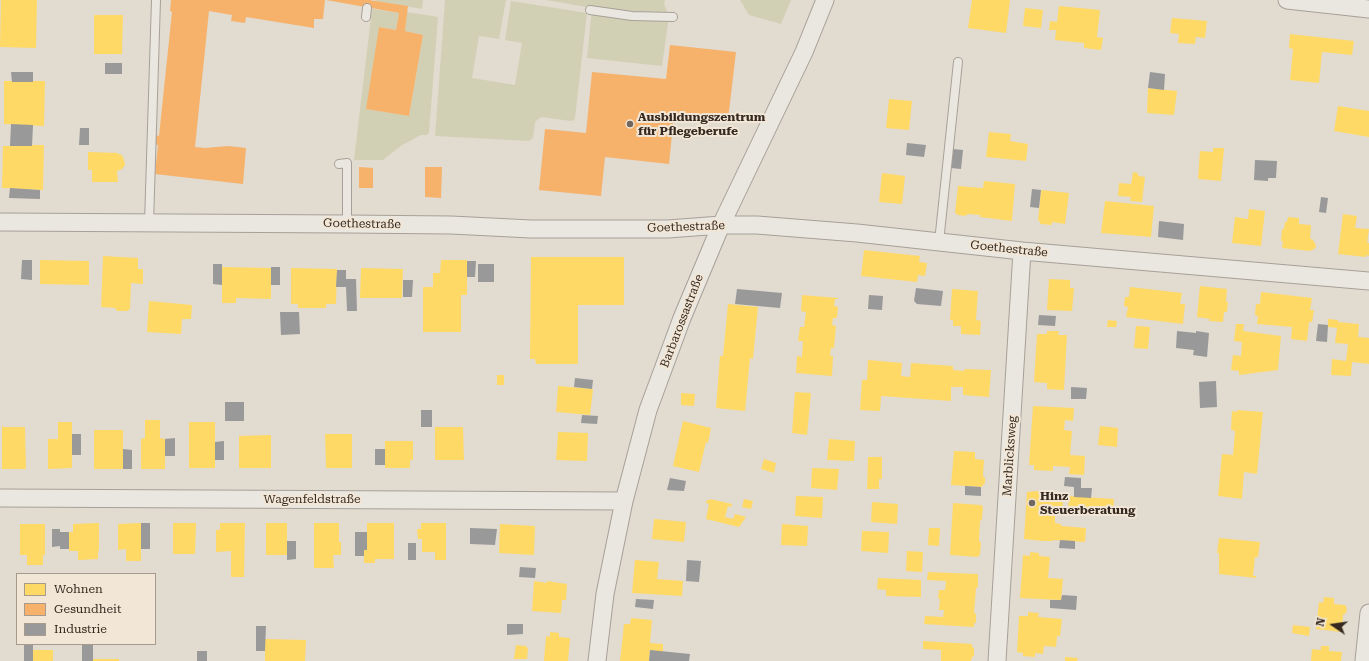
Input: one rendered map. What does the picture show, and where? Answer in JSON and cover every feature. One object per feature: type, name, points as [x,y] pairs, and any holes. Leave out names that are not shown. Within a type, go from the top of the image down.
[{"type":"street","name":"Barbarossastraße","points":[[597,661],[605,594],[624,501],[648,410],[682,318],[721,225],[804,52],[825,0]]},
{"type":"street","points":[[1287,0],[1369,9]]},
{"type":"street","name":"Goethestraße","points":[[0,222],[451,225],[531,229],[668,229],[721,225],[757,225],[1369,281]]},
{"type":"street","name":"Marblicksweg","points":[[997,661],[1022,250]]},
{"type":"street","name":"Wagenfeldstraße","points":[[0,498],[624,501]]},
{"type":"street","points":[[1364,661],[1369,613]]},
{"type":"lane","points":[[149,223],[156,0]]},
{"type":"lane","points":[[366,17],[369,3]]},
{"type":"lane","points":[[590,10],[632,16],[672,17]]},
{"type":"lane","points":[[939,242],[958,62]]},
{"type":"lane","points":[[339,164],[347,163],[347,224]]},
{"type":"shaded area","points":[[423,0],[422,9],[375,1]]},
{"type":"shaded area","points":[[445,0],[506,0],[499,39],[479,36],[472,78],[515,85],[522,43],[505,40],[511,1],[587,13],[574,120],[571,121],[541,117],[535,122],[533,138],[529,141],[435,136]]},
{"type":"shaded area","points":[[546,0],[665,0],[664,4],[669,16],[662,66],[587,58],[592,8]]},
{"type":"shaded area","points":[[740,0],[791,0],[781,24],[749,15]]},
{"type":"shaded area","points":[[372,9],[399,13],[396,30],[380,27],[367,109],[409,116],[423,35],[405,31],[407,12],[438,17],[429,133],[426,135],[421,135],[402,145],[383,160],[354,160]]},
{"type":"building: Wohnen","points":[[1,0],[37,0],[36,48],[0,47]]},
{"type":"building: Wohnen","points":[[972,0],[1010,0],[1006,33],[968,28]]},
{"type":"building: Wohnen","points":[[1059,6],[1100,10],[1097,37],[1103,38],[1101,50],[1084,48],[1084,43],[1055,40],[1056,30],[1049,30],[1050,21],[1057,22]]},
{"type":"building: Wohnen","points":[[1025,8],[1043,10],[1041,28],[1023,26]]},
{"type":"building: Wohnen","points":[[94,15],[123,15],[122,54],[94,54]]},
{"type":"building: Wohnen","points":[[1172,18],[1207,21],[1205,38],[1196,36],[1195,44],[1178,43],[1179,34],[1170,33]]},
{"type":"building: Wohnen","points":[[1290,34],[1354,41],[1352,55],[1322,52],[1319,83],[1290,80],[1293,49],[1289,48]]},
{"type":"building: Wohnen","points":[[4,81],[45,81],[44,126],[4,124]]},
{"type":"building: Wohnen","points":[[1148,88],[1177,91],[1174,115],[1147,113]]},
{"type":"building: Wohnen","points":[[889,99],[912,101],[909,130],[886,128]]},
{"type":"building: Wohnen","points":[[1338,106],[1369,111],[1369,137],[1334,131]]},
{"type":"building: Wohnen","points":[[989,132],[1011,134],[1010,141],[1028,144],[1026,161],[986,157]]},
{"type":"building: Wohnen","points":[[44,145],[43,190],[2,188],[3,146]]},
{"type":"building: Wohnen","points":[[1213,148],[1224,148],[1221,181],[1198,179],[1200,151],[1213,152]]},
{"type":"building: Wohnen","points":[[88,152],[118,153],[122,155],[125,165],[122,169],[117,171],[118,182],[92,182],[92,170],[88,170]]},
{"type":"building: Wohnen","points":[[1133,172],[1138,173],[1138,176],[1145,177],[1142,202],[1130,201],[1131,197],[1118,196],[1119,183],[1131,184]]},
{"type":"building: Wohnen","points":[[882,173],[905,176],[902,204],[879,202]]},
{"type":"building: Wohnen","points":[[984,181],[1015,184],[1012,221],[980,217],[980,215],[968,214],[965,216],[955,213],[958,186],[983,188]]},
{"type":"building: Wohnen","points":[[1041,190],[1069,193],[1065,224],[1052,222],[1052,225],[1040,224],[1040,221],[1038,221]]},
{"type":"building: Wohnen","points":[[1105,201],[1154,206],[1151,237],[1101,233]]},
{"type":"building: Wohnen","points":[[1249,209],[1265,211],[1261,246],[1232,243],[1235,217],[1248,219]]},
{"type":"building: Wohnen","points":[[1343,214],[1357,216],[1355,228],[1369,229],[1367,243],[1369,243],[1369,256],[1338,254]]},
{"type":"building: Wohnen","points":[[1288,217],[1299,218],[1299,224],[1311,225],[1310,239],[1312,239],[1315,243],[1316,247],[1314,249],[1310,251],[1282,248],[1282,229],[1284,229],[1285,222],[1287,222]]},
{"type":"building: Wohnen","points":[[864,250],[920,256],[919,262],[927,263],[925,276],[918,275],[917,282],[861,276]]},
{"type":"building: Wohnen","points":[[103,256],[138,258],[138,269],[143,269],[143,284],[131,283],[130,309],[127,311],[117,311],[115,308],[101,307]]},
{"type":"building: Wohnen","points":[[531,257],[624,257],[624,305],[578,305],[578,364],[536,364],[535,359],[530,359]]},
{"type":"building: Wohnen","points":[[40,260],[89,261],[89,285],[40,284]]},
{"type":"building: Wohnen","points":[[441,260],[467,260],[467,295],[461,295],[461,332],[423,332],[423,287],[433,287],[433,273],[440,273]]},
{"type":"building: Wohnen","points":[[222,267],[271,268],[271,299],[236,298],[236,303],[222,303]]},
{"type":"building: Wohnen","points":[[291,268],[337,269],[336,304],[326,304],[326,308],[298,308],[298,304],[291,304]]},
{"type":"building: Wohnen","points":[[361,268],[403,269],[402,298],[360,298]]},
{"type":"building: Wohnen","points":[[1049,279],[1070,280],[1070,288],[1074,288],[1072,311],[1047,310]]},
{"type":"building: Wohnen","points":[[1200,286],[1227,289],[1227,312],[1224,312],[1223,322],[1209,321],[1210,319],[1197,317]]},
{"type":"building: Wohnen","points":[[1130,287],[1182,293],[1180,304],[1185,304],[1183,324],[1126,317],[1128,307],[1124,306],[1125,297],[1129,297]]},
{"type":"building: Wohnen","points":[[952,289],[978,291],[976,320],[981,321],[980,335],[961,334],[961,326],[953,326],[953,320],[950,320]]},
{"type":"building: Wohnen","points":[[1261,292],[1312,298],[1310,310],[1314,310],[1312,322],[1309,322],[1307,341],[1291,339],[1292,327],[1257,324],[1258,316],[1255,315],[1256,304],[1260,304]]},
{"type":"building: Wohnen","points":[[802,295],[838,298],[835,299],[834,306],[838,307],[837,318],[833,318],[832,325],[836,326],[834,348],[831,348],[830,356],[833,356],[832,376],[796,373],[797,356],[802,357],[803,341],[798,341],[800,327],[804,327],[806,312],[801,311]]},
{"type":"building: Wohnen","points":[[149,301],[192,305],[191,319],[182,319],[181,334],[147,332]]},
{"type":"building: Wohnen","points":[[728,304],[758,307],[753,359],[750,358],[745,411],[716,408],[720,356],[723,356]]},
{"type":"building: Wohnen","points":[[1328,319],[1338,320],[1338,322],[1359,324],[1358,337],[1369,338],[1369,364],[1352,362],[1351,376],[1331,375],[1332,359],[1346,361],[1348,344],[1335,343],[1337,328],[1328,327]]},
{"type":"building: Wohnen","points":[[1108,320],[1117,321],[1116,327],[1107,327]]},
{"type":"building: Wohnen","points":[[1236,324],[1244,324],[1243,331],[1281,336],[1278,370],[1239,375],[1239,371],[1231,370],[1233,355],[1241,356],[1242,342],[1234,341]]},
{"type":"building: Wohnen","points":[[1136,326],[1150,327],[1148,349],[1134,348]]},
{"type":"building: Wohnen","points":[[1047,331],[1059,331],[1058,335],[1067,335],[1064,390],[1047,389],[1047,383],[1034,382],[1037,334],[1047,334]]},
{"type":"building: Wohnen","points":[[868,360],[902,363],[901,376],[910,377],[911,363],[953,366],[953,370],[964,371],[965,369],[991,370],[989,397],[963,395],[963,387],[951,387],[951,401],[881,396],[880,411],[860,410],[862,380],[867,380]]},
{"type":"building: Wohnen","points":[[497,375],[504,375],[504,385],[497,385]]},
{"type":"building: Wohnen","points":[[558,386],[593,389],[590,415],[556,412]]},
{"type":"building: Wohnen","points":[[795,392],[811,393],[807,435],[792,433]]},
{"type":"building: Wohnen","points":[[681,393],[695,394],[694,406],[681,405]]},
{"type":"building: Wohnen","points":[[1033,406],[1074,408],[1073,421],[1065,420],[1064,430],[1072,431],[1070,455],[1085,456],[1084,475],[1069,474],[1070,467],[1053,466],[1053,471],[1034,470],[1034,465],[1029,465]]},
{"type":"building: Wohnen","points":[[1237,410],[1263,412],[1257,474],[1244,472],[1242,499],[1218,496],[1222,454],[1233,455],[1235,431],[1231,430],[1232,411],[1237,412]]},
{"type":"building: Wohnen","points":[[145,420],[160,420],[160,438],[165,439],[165,469],[141,469],[141,439],[145,438]]},
{"type":"building: Wohnen","points":[[683,421],[711,428],[699,472],[673,466]]},
{"type":"building: Wohnen","points":[[58,422],[72,422],[72,468],[48,469],[48,439],[58,439]]},
{"type":"building: Wohnen","points":[[189,422],[215,422],[215,468],[189,468]]},
{"type":"building: Wohnen","points":[[2,425],[3,427],[25,427],[26,469],[2,469]]},
{"type":"building: Wohnen","points":[[1100,426],[1118,428],[1117,447],[1098,445]]},
{"type":"building: Wohnen","points":[[435,427],[463,427],[464,460],[435,460]]},
{"type":"building: Wohnen","points":[[94,430],[123,430],[123,469],[94,469]]},
{"type":"building: Wohnen","points":[[558,432],[588,433],[587,461],[556,460]]},
{"type":"building: Wohnen","points":[[325,434],[352,434],[352,468],[326,468]]},
{"type":"building: Wohnen","points":[[271,435],[271,468],[239,468],[239,436]]},
{"type":"building: Wohnen","points":[[829,439],[855,441],[854,461],[827,460]]},
{"type":"building: Wohnen","points":[[385,441],[413,441],[413,460],[410,460],[410,468],[385,468]]},
{"type":"building: Wohnen","points":[[954,451],[975,452],[975,459],[984,460],[983,476],[985,478],[985,483],[982,487],[951,485]]},
{"type":"building: Wohnen","points":[[868,457],[882,457],[882,479],[879,479],[879,489],[867,489]]},
{"type":"building: Wohnen","points":[[764,459],[776,463],[774,473],[761,469]]},
{"type":"building: Wohnen","points":[[812,468],[839,469],[837,490],[811,488]]},
{"type":"building: Wohnen","points":[[1037,491],[1056,493],[1056,501],[1063,501],[1062,512],[1055,511],[1055,523],[1061,524],[1061,526],[1086,528],[1085,542],[1024,539],[1027,492]]},
{"type":"building: Wohnen","points":[[796,496],[823,497],[822,518],[795,516]]},
{"type":"building: Wohnen","points":[[1069,496],[1114,499],[1113,513],[1068,511]]},
{"type":"building: Wohnen","points":[[710,499],[732,504],[731,507],[728,506],[725,517],[733,519],[735,514],[746,517],[739,527],[706,519],[709,504],[706,503],[707,500]]},
{"type":"building: Wohnen","points":[[744,499],[753,501],[751,509],[742,507]]},
{"type":"building: Wohnen","points":[[872,502],[898,504],[897,524],[871,522]]},
{"type":"building: Wohnen","points":[[953,503],[981,505],[983,507],[982,519],[980,521],[980,554],[978,557],[950,555]]},
{"type":"building: Wohnen","points":[[654,519],[686,522],[684,542],[652,539]]},
{"type":"building: Wohnen","points":[[99,523],[98,559],[78,560],[78,551],[69,551],[69,532],[73,532],[73,524]]},
{"type":"building: Wohnen","points":[[141,523],[141,561],[126,561],[126,549],[118,550],[118,524]]},
{"type":"building: Wohnen","points":[[173,523],[196,523],[195,554],[173,554]]},
{"type":"building: Wohnen","points":[[220,523],[245,523],[244,577],[231,577],[231,551],[216,552],[216,530],[220,530]]},
{"type":"building: Wohnen","points":[[266,523],[287,523],[287,555],[266,555]]},
{"type":"building: Wohnen","points":[[314,523],[339,523],[341,555],[333,555],[334,568],[314,568]]},
{"type":"building: Wohnen","points":[[367,523],[394,523],[394,559],[375,559],[375,563],[364,563],[364,550],[367,550]]},
{"type":"building: Wohnen","points":[[421,523],[446,523],[446,560],[435,560],[435,552],[422,552],[422,539],[418,539],[417,529],[421,529]]},
{"type":"building: Wohnen","points":[[20,524],[45,524],[45,555],[43,555],[43,565],[27,565],[27,555],[20,555]]},
{"type":"building: Wohnen","points":[[500,524],[535,526],[534,555],[499,553]]},
{"type":"building: Wohnen","points":[[782,524],[808,526],[807,546],[781,545]]},
{"type":"building: Wohnen","points":[[929,528],[940,528],[939,546],[928,545]]},
{"type":"building: Wohnen","points":[[862,531],[889,532],[888,553],[861,551]]},
{"type":"building: Wohnen","points":[[1219,538],[1260,542],[1258,557],[1255,557],[1253,576],[1256,576],[1256,578],[1219,574],[1219,553],[1217,553]]},
{"type":"building: Wohnen","points":[[907,551],[923,552],[922,572],[906,571]]},
{"type":"building: Wohnen","points":[[1030,552],[1039,553],[1039,556],[1050,557],[1048,578],[1063,579],[1061,600],[1020,598],[1023,555],[1030,556]]},
{"type":"building: Wohnen","points":[[635,560],[659,562],[657,579],[683,581],[682,596],[632,593]]},
{"type":"building: Wohnen","points":[[928,572],[978,574],[978,587],[976,588],[974,613],[976,614],[976,623],[974,623],[974,627],[924,624],[925,616],[943,617],[944,610],[939,610],[940,599],[938,598],[939,590],[945,590],[946,581],[927,580]]},
{"type":"building: Wohnen","points":[[878,578],[921,580],[921,597],[886,596],[886,590],[877,589]]},
{"type":"building: Wohnen","points":[[534,581],[567,584],[566,600],[562,600],[561,613],[532,611]]},
{"type":"building: Wohnen","points":[[1324,597],[1334,598],[1334,604],[1345,605],[1347,608],[1346,613],[1343,615],[1342,632],[1316,629],[1319,602],[1323,603]]},
{"type":"building: Wohnen","points":[[1028,612],[1039,613],[1038,617],[1062,619],[1060,636],[1057,636],[1056,647],[1044,646],[1043,654],[1035,653],[1035,657],[1023,656],[1023,653],[1017,652],[1019,616],[1028,616]]},
{"type":"building: Wohnen","points":[[631,618],[652,620],[650,643],[663,644],[663,652],[650,650],[649,661],[620,661],[624,624],[630,624]]},
{"type":"building: Wohnen","points":[[1293,625],[1310,627],[1309,636],[1292,633]]},
{"type":"building: Wohnen","points":[[550,632],[559,633],[559,637],[570,638],[568,661],[544,661],[546,636],[550,637]]},
{"type":"building: Wohnen","points":[[265,639],[306,640],[305,661],[265,661]]},
{"type":"building: Wohnen","points":[[923,641],[972,644],[972,647],[974,648],[974,656],[972,657],[971,661],[941,661],[941,650],[923,649]]},
{"type":"building: Wohnen","points":[[516,645],[526,646],[528,649],[527,659],[514,659]]},
{"type":"building: Wohnen","points":[[1321,646],[1329,646],[1329,651],[1342,652],[1341,661],[1311,661],[1312,649],[1321,650]]},
{"type":"building: Wohnen","points":[[33,650],[53,650],[53,661],[33,661]]},
{"type":"building: Wohnen","points":[[1065,657],[1078,658],[1077,661],[1065,661]]},
{"type":"building: Wohnen","points":[[93,659],[119,659],[119,661],[93,661]]},
{"type":"building: Gesundheit","points":[[171,0],[325,0],[323,19],[314,19],[314,28],[246,17],[245,23],[231,21],[232,15],[209,11],[195,147],[205,148],[228,146],[246,148],[243,184],[155,174],[158,145],[154,144],[155,135],[159,136],[172,12],[170,11]]},
{"type":"building: Gesundheit","points":[[326,0],[369,0],[408,6],[405,31],[423,35],[409,116],[366,109],[379,27],[396,30],[399,13]]},
{"type":"building: Gesundheit","points":[[670,45],[736,52],[728,120],[674,115],[669,164],[605,157],[601,196],[539,190],[545,129],[586,133],[592,72],[666,79]]},
{"type":"building: Gesundheit","points":[[359,167],[373,168],[373,188],[359,188]]},
{"type":"building: Gesundheit","points":[[425,167],[442,167],[441,198],[425,197]]},
{"type":"building: Industrie","points":[[105,63],[122,63],[122,74],[105,74]]},
{"type":"building: Industrie","points":[[11,72],[33,72],[33,82],[12,82]]},
{"type":"building: Industrie","points":[[1150,72],[1165,74],[1164,90],[1148,88]]},
{"type":"building: Industrie","points":[[11,124],[33,125],[32,146],[10,146]]},
{"type":"building: Industrie","points":[[80,128],[89,128],[89,145],[79,145]]},
{"type":"building: Industrie","points":[[907,143],[926,145],[924,157],[906,155]]},
{"type":"building: Industrie","points":[[953,149],[963,150],[961,169],[951,168]]},
{"type":"building: Industrie","points":[[1255,160],[1277,161],[1276,178],[1268,178],[1268,181],[1254,180]]},
{"type":"building: Industrie","points":[[10,188],[40,190],[40,199],[9,198]]},
{"type":"building: Industrie","points":[[1032,189],[1041,190],[1039,208],[1030,207]]},
{"type":"building: Industrie","points":[[1321,197],[1328,198],[1326,213],[1319,212]]},
{"type":"building: Industrie","points":[[1159,221],[1184,224],[1183,240],[1158,237]]},
{"type":"building: Industrie","points":[[22,260],[32,260],[32,280],[21,279]]},
{"type":"building: Industrie","points":[[467,261],[476,261],[475,277],[467,277]]},
{"type":"building: Industrie","points":[[213,264],[222,264],[222,285],[213,284]]},
{"type":"building: Industrie","points":[[478,264],[494,264],[494,282],[478,282]]},
{"type":"building: Industrie","points":[[271,267],[280,267],[280,285],[271,285]]},
{"type":"building: Industrie","points":[[337,270],[346,270],[346,279],[356,279],[357,311],[347,311],[346,287],[336,287]]},
{"type":"building: Industrie","points":[[403,280],[413,280],[412,297],[403,297]]},
{"type":"building: Industrie","points":[[916,288],[943,291],[941,306],[917,304],[914,301]]},
{"type":"building: Industrie","points":[[737,289],[782,293],[780,308],[735,304]]},
{"type":"building: Industrie","points":[[869,295],[883,296],[882,310],[868,309]]},
{"type":"building: Industrie","points":[[280,312],[299,312],[300,334],[281,335]]},
{"type":"building: Industrie","points":[[1039,315],[1056,316],[1055,326],[1038,325]]},
{"type":"building: Industrie","points":[[1318,324],[1328,325],[1327,342],[1316,341]]},
{"type":"building: Industrie","points":[[1177,331],[1209,333],[1207,357],[1193,355],[1194,350],[1176,348]]},
{"type":"building: Industrie","points":[[575,378],[593,380],[592,389],[574,387]]},
{"type":"building: Industrie","points":[[1216,381],[1217,407],[1200,408],[1199,382]]},
{"type":"building: Industrie","points":[[1071,387],[1087,388],[1086,399],[1071,399]]},
{"type":"building: Industrie","points":[[225,402],[244,402],[244,421],[225,421]]},
{"type":"building: Industrie","points":[[421,410],[432,410],[432,427],[421,427]]},
{"type":"building: Industrie","points":[[582,415],[598,416],[597,424],[581,423]]},
{"type":"building: Industrie","points":[[72,434],[81,434],[81,455],[72,455]]},
{"type":"building: Industrie","points":[[175,438],[175,456],[165,456],[165,439]]},
{"type":"building: Industrie","points":[[224,441],[224,460],[215,460],[215,442]]},
{"type":"building: Industrie","points":[[123,449],[132,450],[132,469],[123,469]]},
{"type":"building: Industrie","points":[[375,449],[385,449],[385,465],[375,465]]},
{"type":"building: Industrie","points":[[1065,477],[1081,478],[1081,488],[1092,488],[1091,498],[1074,497],[1074,487],[1064,486]]},
{"type":"building: Industrie","points":[[670,478],[686,481],[684,491],[667,490]]},
{"type":"building: Industrie","points":[[965,486],[981,487],[981,496],[965,495]]},
{"type":"building: Industrie","points":[[141,523],[150,523],[150,549],[141,549]]},
{"type":"building: Industrie","points":[[470,528],[497,529],[495,545],[470,544]]},
{"type":"building: Industrie","points":[[52,529],[60,529],[60,532],[69,532],[69,549],[60,549],[60,546],[52,547]]},
{"type":"building: Industrie","points":[[355,532],[367,532],[367,550],[364,550],[364,556],[355,556]]},
{"type":"building: Industrie","points":[[1060,540],[1075,541],[1075,549],[1059,548]]},
{"type":"building: Industrie","points":[[287,541],[296,541],[296,559],[287,560]]},
{"type":"building: Industrie","points":[[408,543],[416,543],[416,560],[408,560]]},
{"type":"building: Industrie","points":[[687,560],[701,561],[699,582],[686,581]]},
{"type":"building: Industrie","points":[[520,567],[536,568],[535,578],[519,577]]},
{"type":"building: Industrie","points":[[1062,595],[1077,596],[1076,610],[1050,608],[1050,600],[1061,600]]},
{"type":"building: Industrie","points":[[636,599],[654,600],[653,609],[635,607]]},
{"type":"building: Industrie","points":[[507,624],[523,624],[523,634],[507,635]]},
{"type":"building: Industrie","points":[[256,626],[266,626],[265,651],[256,651]]},
{"type":"building: Industrie","points":[[24,645],[33,645],[33,661],[24,661]]},
{"type":"building: Industrie","points":[[82,645],[93,645],[93,661],[82,661]]},
{"type":"building: Industrie","points":[[650,650],[690,654],[689,661],[649,661]]},
{"type":"building: Industrie","points":[[197,651],[207,651],[207,661],[197,661]]},
{"type":"place","name":"Ausbildungszentrum für Pflegeberufe","points":[[630,124]]},
{"type":"place","name":"Hinz Steuerberatung","points":[[1032,503]]}]
